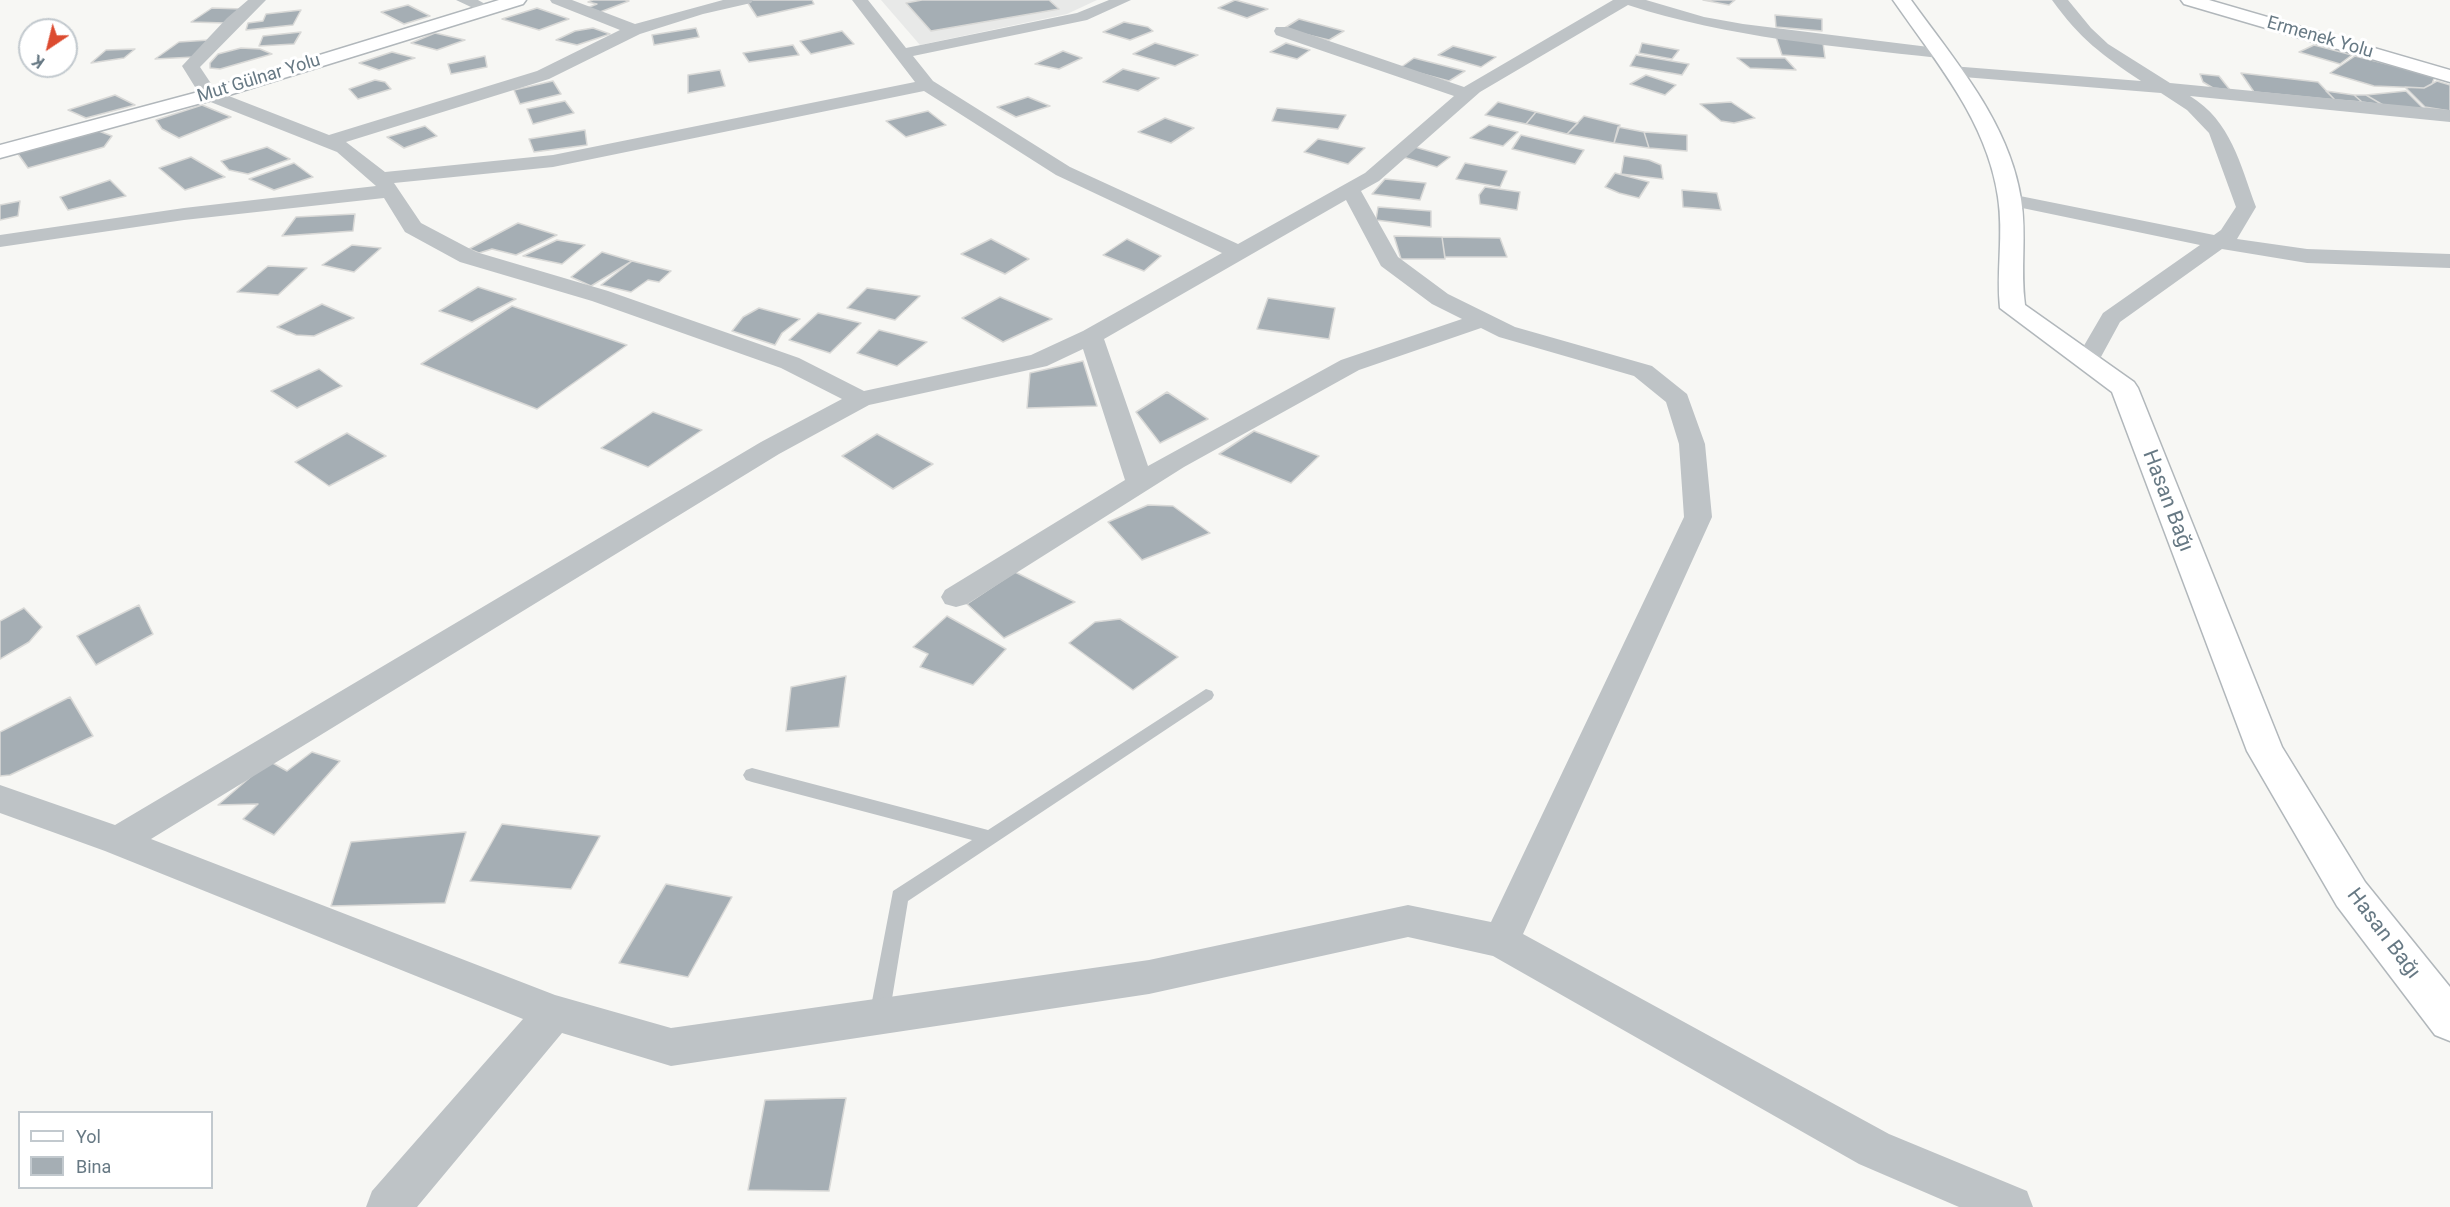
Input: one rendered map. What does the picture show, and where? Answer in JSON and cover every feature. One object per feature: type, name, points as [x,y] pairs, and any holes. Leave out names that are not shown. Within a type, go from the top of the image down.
[{"type":"street","points":[[258,0],[233,21],[191,66],[209,95],[344,148],[386,184],[413,227],[468,257],[600,296],[790,363],[861,399]]},
{"type":"street","points":[[464,0],[486,9]]},
{"type":"street","name":"Mut Gülnar Yolu","points":[[0,152],[209,95],[517,0]]},
{"type":"street","points":[[558,0],[634,30]]},
{"type":"street","points":[[327,142],[543,75],[634,30],[699,10],[745,0]]},
{"type":"street","points":[[860,0],[900,54],[927,85],[1063,171],[1239,252]]},
{"type":"street","points":[[900,54],[1081,17],[1123,0]]},
{"type":"street","points":[[118,841],[770,448],[861,399],[1038,361],[1091,336],[1372,177],[1467,94],[1624,0]]},
{"type":"street","points":[[1630,0],[1670,15],[1945,62],[2168,88],[2450,116]]},
{"type":"street","name":"Hasan Bağı","points":[[1902,0],[1945,62],[2000,151],[2010,200],[2009,284],[2013,308],[2124,388],[2265,751],[2351,894],[2450,1021]]},
{"type":"street","points":[[2060,0],[2085,32],[2102,48],[2194,106],[2218,131],[2246,207],[2229,234],[2112,318],[2087,361]]},
{"type":"street","name":"Ermenek Yolu","points":[[2190,0],[2450,76]]},
{"type":"street","points":[[1282,31],[1467,94]]},
{"type":"street","points":[[0,241],[553,161],[927,85]]},
{"type":"street","points":[[1350,189],[1389,261],[1440,299],[1507,332],[1643,371],[1678,399],[1692,444],[1698,517],[1501,941]]},
{"type":"street","points":[[2010,200],[2217,242],[2307,256],[2450,261]]},
{"type":"street","points":[[956,597],[1140,483],[1350,365],[1482,320]]},
{"type":"street","points":[[1091,336],[1140,483]]},
{"type":"street","points":[[0,799],[118,841],[554,1013],[671,1047],[1149,977],[1408,921],[1501,941],[1874,1149],[2011,1207]]},
{"type":"street","points":[[388,1207],[554,1013]]},
{"type":"lane","points":[[879,1017],[900,897],[1206,695]]},
{"type":"lane","points":[[752,775],[988,837]]},
{"type":"shaded area","points":[[881,0],[1097,0],[1067,14],[920,45]]},
{"type":"building","points":[[593,0],[629,1],[600,12],[587,8],[597,4],[588,2]]},
{"type":"building","points":[[746,0],[812,0],[814,4],[757,17]]},
{"type":"building","points":[[922,0],[1049,0],[1059,9],[931,31],[906,3]]},
{"type":"building","points":[[1235,0],[1268,9],[1247,18],[1218,8]]},
{"type":"building","points":[[1703,0],[1735,0],[1729,5]]},
{"type":"building","points":[[408,5],[430,16],[404,24],[381,12]]},
{"type":"building","points":[[212,8],[242,9],[226,23],[191,22]]},
{"type":"building","points":[[537,8],[569,19],[539,30],[502,19]]},
{"type":"building","points":[[301,10],[293,25],[246,30],[248,23],[263,21],[266,14]]},
{"type":"building","points":[[1775,15],[1822,19],[1822,31],[1776,27]]},
{"type":"building","points":[[1299,19],[1344,31],[1329,40],[1283,29]]},
{"type":"building","points":[[1124,22],[1148,27],[1153,31],[1130,40],[1103,32]]},
{"type":"building","points":[[593,28],[610,34],[577,45],[556,40],[575,31]]},
{"type":"building","points":[[696,28],[699,37],[654,45],[652,35]]},
{"type":"building","points":[[842,31],[854,44],[811,54],[800,41]]},
{"type":"building","points":[[301,32],[294,44],[259,46],[263,36]]},
{"type":"building","points":[[435,33],[465,40],[437,50],[411,43]]},
{"type":"building","points":[[1776,37],[1823,43],[1825,58],[1782,55]]},
{"type":"building","points":[[209,40],[194,57],[155,59],[179,42]]},
{"type":"building","points":[[1155,43],[1198,55],[1175,66],[1133,54]]},
{"type":"building","points":[[1286,43],[1310,50],[1297,59],[1270,52]]},
{"type":"building","points":[[1642,43],[1679,50],[1672,59],[1639,53]]},
{"type":"building","points":[[793,45],[799,55],[749,62],[743,53]]},
{"type":"building","points":[[2314,45],[2352,55],[2340,64],[2299,52]]},
{"type":"building","points":[[1453,46],[1496,57],[1481,67],[1438,55]]},
{"type":"building","points":[[241,48],[260,49],[272,54],[220,69],[210,68],[210,63],[218,54]]},
{"type":"building","points":[[135,49],[124,58],[91,63],[106,50]]},
{"type":"building","points":[[1063,51],[1082,58],[1059,69],[1035,64]]},
{"type":"building","points":[[392,52],[415,58],[379,70],[359,63]]},
{"type":"building","points":[[1636,55],[1689,64],[1682,75],[1630,66]]},
{"type":"building","points":[[485,56],[487,67],[451,74],[448,64]]},
{"type":"building","points":[[2355,56],[2435,76],[2432,84],[2424,88],[2374,86],[2330,73]]},
{"type":"building","points":[[1414,58],[1465,71],[1449,81],[1400,68]]},
{"type":"building","points":[[1737,58],[1785,58],[1796,70],[1750,68]]},
{"type":"building","points":[[1123,69],[1159,78],[1138,91],[1103,82]]},
{"type":"building","points":[[720,70],[725,86],[688,93],[688,75]]},
{"type":"building","points":[[2241,73],[2318,82],[2335,100],[2254,92]]},
{"type":"building","points":[[2200,74],[2219,76],[2230,90],[2213,88],[2203,82]]},
{"type":"building","points":[[1646,75],[1676,85],[1665,95],[1630,84]]},
{"type":"building","points":[[375,80],[385,82],[391,89],[358,99],[349,89]]},
{"type":"building","points":[[553,81],[561,94],[520,104],[514,90]]},
{"type":"building","points":[[2437,81],[2450,85],[2450,111],[2425,107],[2405,87],[2424,88]]},
{"type":"building","points":[[2326,91],[2354,95],[2362,102],[2335,100]]},
{"type":"building","points":[[2406,91],[2424,109],[2383,105],[2366,95]]},
{"type":"building","points":[[115,95],[135,105],[86,118],[68,110]]},
{"type":"building","points":[[2354,95],[2366,95],[2383,105],[2362,102]]},
{"type":"building","points":[[1028,97],[1050,106],[1016,117],[997,107]]},
{"type":"building","points":[[565,101],[574,113],[533,124],[527,109]]},
{"type":"building","points":[[1498,102],[1536,112],[1526,124],[1485,115]]},
{"type":"building","points":[[1731,102],[1755,118],[1734,123],[1721,121],[1700,104]]},
{"type":"building","points":[[202,105],[231,117],[179,138],[162,129],[156,120]]},
{"type":"building","points":[[1277,108],[1346,115],[1338,129],[1272,121]]},
{"type":"building","points":[[928,111],[946,125],[906,137],[886,121]]},
{"type":"building","points":[[1536,112],[1578,123],[1567,134],[1526,124]]},
{"type":"building","points":[[1584,116],[1620,125],[1614,143],[1567,134]]},
{"type":"building","points":[[1165,118],[1194,128],[1171,143],[1138,132]]},
{"type":"building","points":[[1489,125],[1518,132],[1503,146],[1470,138]]},
{"type":"building","points":[[425,126],[437,136],[404,148],[387,137]]},
{"type":"building","points":[[1618,127],[1644,132],[1649,148],[1614,143]]},
{"type":"building","points":[[96,130],[112,136],[104,147],[28,168],[16,151]]},
{"type":"building","points":[[585,130],[587,145],[534,152],[529,139]]},
{"type":"building","points":[[1644,132],[1687,135],[1687,151],[1649,148]]},
{"type":"building","points":[[1521,135],[1584,150],[1575,164],[1512,149]]},
{"type":"building","points":[[1318,139],[1365,148],[1348,164],[1304,152]]},
{"type":"building","points":[[267,147],[290,159],[248,174],[229,170],[221,161]]},
{"type":"building","points":[[1415,147],[1450,157],[1437,167],[1403,157]]},
{"type":"building","points":[[1624,156],[1649,160],[1661,165],[1663,179],[1621,174]]},
{"type":"building","points":[[191,157],[225,177],[185,190],[159,168]]},
{"type":"building","points":[[294,163],[313,177],[274,190],[249,179]]},
{"type":"building","points":[[1465,163],[1507,171],[1500,187],[1456,179]]},
{"type":"building","points":[[1615,173],[1649,182],[1639,198],[1619,193],[1605,187]]},
{"type":"building","points":[[1385,179],[1426,183],[1420,200],[1372,194]]},
{"type":"building","points":[[110,180],[126,196],[68,210],[60,197]]},
{"type":"building","points":[[1485,187],[1520,192],[1517,210],[1480,204],[1479,195]]},
{"type":"building","points":[[1682,190],[1717,193],[1721,210],[1683,207]]},
{"type":"building","points":[[20,201],[18,216],[0,220],[0,205]]},
{"type":"building","points":[[1378,207],[1431,211],[1431,227],[1376,220]]},
{"type":"building","points":[[355,214],[353,231],[282,236],[296,217]]},
{"type":"building","points":[[518,223],[557,235],[516,255],[492,249],[479,253],[469,249]]},
{"type":"building","points":[[1394,236],[1442,237],[1445,259],[1401,259]]},
{"type":"building","points":[[1442,237],[1500,238],[1507,257],[1445,257]]},
{"type":"building","points":[[991,239],[1029,259],[1005,274],[961,254]]},
{"type":"building","points":[[1127,239],[1161,256],[1144,271],[1103,255]]},
{"type":"building","points":[[557,240],[585,245],[562,264],[523,256]]},
{"type":"building","points":[[352,245],[381,248],[354,272],[322,265]]},
{"type":"building","points":[[602,252],[632,261],[591,286],[571,277]]},
{"type":"building","points":[[632,261],[671,271],[659,282],[648,280],[631,292],[601,285]]},
{"type":"building","points":[[268,266],[307,268],[278,295],[237,292]]},
{"type":"building","points":[[478,287],[516,299],[472,322],[439,311]]},
{"type":"building","points":[[867,288],[920,296],[895,320],[847,308]]},
{"type":"building","points":[[1000,297],[1052,319],[1003,342],[962,318]]},
{"type":"building","points":[[1268,298],[1335,308],[1329,339],[1257,329]]},
{"type":"building","points":[[322,304],[354,318],[314,336],[296,335],[277,327]]},
{"type":"building","points":[[512,306],[627,345],[537,409],[421,364]]},
{"type":"building","points":[[759,308],[800,319],[782,333],[775,345],[732,331],[743,317]]},
{"type":"building","points":[[818,313],[861,323],[830,353],[789,340]]},
{"type":"building","points":[[879,330],[927,342],[897,366],[857,353]]},
{"type":"building","points":[[1083,361],[1097,406],[1027,408],[1030,373]]},
{"type":"building","points":[[319,369],[342,386],[297,408],[271,391]]},
{"type":"building","points":[[1167,392],[1208,419],[1160,443],[1136,412]]},
{"type":"building","points":[[653,412],[702,430],[648,467],[601,448]]},
{"type":"building","points":[[1254,431],[1319,456],[1291,483],[1219,454]]},
{"type":"building","points":[[347,433],[386,456],[329,486],[295,462]]},
{"type":"building","points":[[877,434],[933,464],[893,489],[842,456]]},
{"type":"building","points":[[1148,505],[1173,506],[1210,533],[1142,560],[1108,522]]},
{"type":"building","points":[[1015,572],[1075,602],[1004,638],[967,604]]},
{"type":"building","points":[[139,605],[153,634],[96,665],[77,636]]},
{"type":"building","points":[[24,608],[42,627],[29,642],[0,659],[0,621]]},
{"type":"building","points":[[947,616],[1006,649],[973,685],[920,667],[928,654],[913,647]]},
{"type":"building","points":[[1120,619],[1178,657],[1133,690],[1069,643],[1095,622]]},
{"type":"building","points":[[846,676],[839,727],[786,731],[791,687]]},
{"type":"building","points":[[70,697],[93,736],[10,775],[0,776],[0,732]]},
{"type":"building","points":[[312,752],[340,761],[274,835],[243,819],[258,804],[218,805],[269,761],[287,771]]},
{"type":"building","points":[[502,824],[600,836],[571,889],[470,881]]},
{"type":"building","points":[[466,832],[445,903],[331,906],[351,842]]},
{"type":"building","points":[[666,884],[732,897],[688,977],[619,963]]},
{"type":"building","points":[[846,1098],[829,1191],[748,1190],[765,1100]]}]
